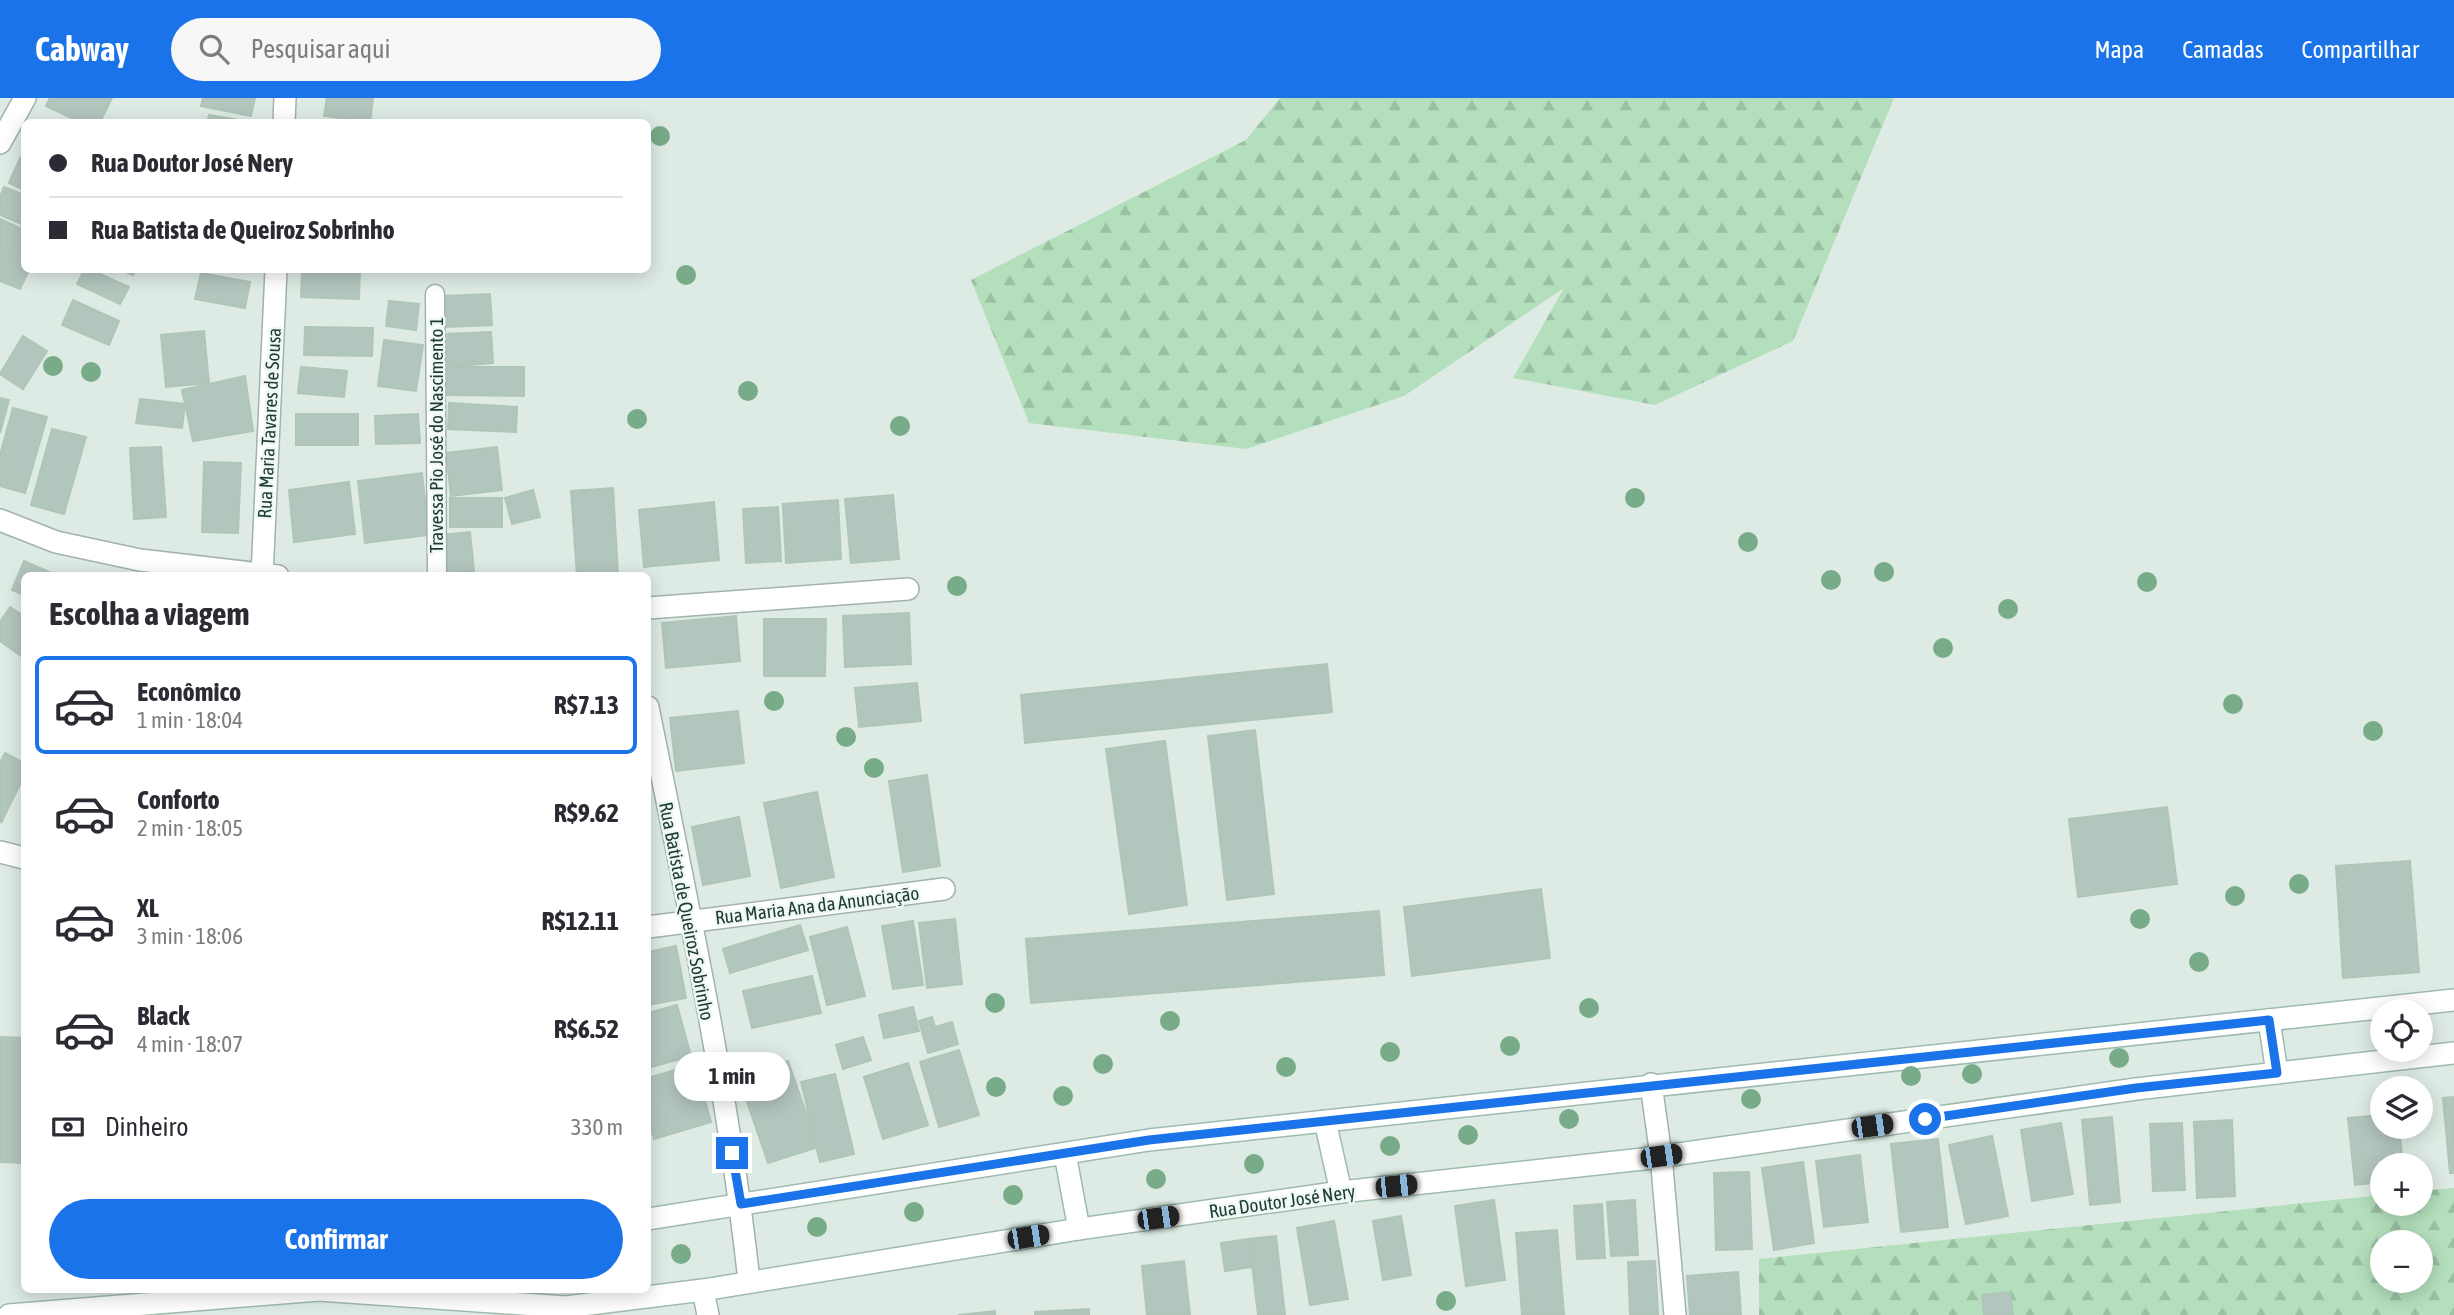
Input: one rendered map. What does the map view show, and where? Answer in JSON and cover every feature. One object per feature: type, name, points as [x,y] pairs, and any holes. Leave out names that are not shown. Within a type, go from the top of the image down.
[{"type":"street","points":[[0,143],[25,98]]},
{"type":"street","points":[[284,119],[285,98]]},
{"type":"street","name":"Rua Maria Tavares de Sousa","points":[[267,572],[276,273]]},
{"type":"street","points":[[0,520],[56,542],[140,560],[242,572]]},
{"type":"street","points":[[651,608],[908,589]]},
{"type":"street","name":"Rua Batista de Queiroz Sobrinho","points":[[651,722],[691,922],[741,1204],[749,1281]]},
{"type":"street","points":[[0,852],[21,857]]},
{"type":"street","name":"Rua Maria Ana da Anunciação","points":[[651,926],[944,889]]},
{"type":"street","points":[[651,1219],[1149,1140],[1651,1084],[2454,1000]]},
{"type":"street","points":[[2269,1020],[2277,1073]]},
{"type":"street","name":"Rua Doutor José Nery","points":[[363,1293],[566,1307],[703,1290],[1079,1229],[1341,1192],[1661,1156],[2136,1088],[2454,1053]]},
{"type":"street","points":[[1651,1084],[1661,1156],[1675,1315]]},
{"type":"street","points":[[1325,1121],[1341,1192]]},
{"type":"street","points":[[1065,1154],[1079,1229]]},
{"type":"street","points":[[703,1290],[708,1315]]},
{"type":"street","name":"Rua Doutor José Nery","points":[[9,1315],[283,1293]]},
{"type":"lane","name":"Travessa Pio José do Nascimento 1","points":[[435,294],[437,572]]},
{"type":"green space","points":[[1280,98],[1894,98],[1793,341],[1655,405],[1513,378],[1564,288],[1404,396],[1246,449],[1029,423],[971,280],[1246,140]]},
{"type":"green space","points":[[2454,1188],[2454,1315],[1759,1315],[1759,1259],[2370,1196],[2370,1216],[2433,1216],[2433,1190]]},
{"type":"building","points":[[50,98],[112,98],[102,119],[74,119],[46,106]]},
{"type":"building","points":[[203,98],[255,98],[251,116],[201,106]]},
{"type":"building","points":[[327,98],[373,98],[370,119],[324,116]]},
{"type":"building","points":[[209,115],[233,119],[208,119]]},
{"type":"building","points":[[20,158],[21,189],[9,183]]},
{"type":"building","points":[[4,187],[21,194],[21,224],[0,215],[0,197]]},
{"type":"building","points":[[0,219],[21,229],[21,259],[0,249]]},
{"type":"building","points":[[0,249],[21,259],[21,273],[28,273],[20,289],[0,281]]},
{"type":"building","points":[[82,273],[98,273],[129,287],[120,304],[77,284]]},
{"type":"building","points":[[201,273],[250,282],[245,308],[195,299]]},
{"type":"building","points":[[302,273],[360,273],[359,299],[301,297]]},
{"type":"building","points":[[490,294],[492,325],[445,327],[444,296]]},
{"type":"building","points":[[73,300],[119,321],[109,345],[62,325]]},
{"type":"building","points":[[389,301],[419,304],[416,330],[386,326]]},
{"type":"building","points":[[305,327],[373,328],[372,356],[304,355]]},
{"type":"building","points":[[204,331],[209,383],[166,387],[161,335]]},
{"type":"building","points":[[491,332],[493,363],[447,367],[445,334]]},
{"type":"building","points":[[23,336],[47,351],[23,389],[0,374]]},
{"type":"building","points":[[384,340],[423,345],[416,391],[378,386]]},
{"type":"building","points":[[301,367],[347,371],[344,397],[298,393]]},
{"type":"building","points":[[447,367],[524,367],[524,396],[447,395]]},
{"type":"building","points":[[245,376],[253,431],[193,441],[182,390]]},
{"type":"building","points":[[0,398],[9,400],[0,433]]},
{"type":"building","points":[[140,399],[185,404],[182,428],[136,423]]},
{"type":"building","points":[[449,403],[517,407],[516,432],[448,429]]},
{"type":"building","points":[[13,408],[47,417],[25,493],[0,486],[0,455]]},
{"type":"building","points":[[296,414],[358,414],[358,445],[296,445]]},
{"type":"building","points":[[418,414],[420,443],[376,444],[375,416]]},
{"type":"building","points":[[52,429],[86,437],[64,514],[31,505]]},
{"type":"building","points":[[161,447],[166,517],[134,519],[130,448]]},
{"type":"building","points":[[497,447],[502,490],[451,496],[446,453]]},
{"type":"building","points":[[204,462],[241,463],[238,533],[202,532]]},
{"type":"building","points":[[422,473],[429,535],[365,543],[358,481]]},
{"type":"building","points":[[349,482],[355,534],[294,542],[289,490]]},
{"type":"building","points":[[613,488],[618,572],[577,572],[571,491]]},
{"type":"building","points":[[533,490],[540,517],[512,524],[505,498]]},
{"type":"building","points":[[893,495],[899,559],[851,563],[845,499]]},
{"type":"building","points":[[450,498],[502,498],[502,527],[450,527]]},
{"type":"building","points":[[838,500],[841,559],[786,563],[783,504]]},
{"type":"building","points":[[714,502],[719,560],[644,567],[639,510]]},
{"type":"building","points":[[778,507],[781,561],[746,563],[743,509]]},
{"type":"building","points":[[470,532],[474,571],[446,572],[442,535]]},
{"type":"building","points":[[24,561],[49,572],[21,572],[21,594],[12,590]]},
{"type":"building","points":[[10,607],[21,614],[21,656],[0,641],[0,622]]},
{"type":"building","points":[[909,613],[911,664],[845,667],[843,616]]},
{"type":"building","points":[[736,616],[740,661],[666,668],[662,623]]},
{"type":"building","points":[[764,619],[826,619],[825,676],[764,676]]},
{"type":"building","points":[[1327,664],[1332,712],[1025,743],[1021,695]]},
{"type":"building","points":[[917,683],[921,721],[859,727],[855,688]]},
{"type":"building","points":[[738,711],[744,763],[676,771],[670,718]]},
{"type":"building","points":[[1255,730],[1274,894],[1227,900],[1208,736]]},
{"type":"building","points":[[1165,741],[1187,905],[1129,914],[1106,749]]},
{"type":"building","points":[[5,753],[21,761],[21,782],[1,823],[0,763]]},
{"type":"building","points":[[927,775],[940,866],[903,872],[889,781]]},
{"type":"building","points":[[817,792],[834,877],[781,888],[764,803]]},
{"type":"building","points":[[2167,807],[2177,884],[2078,897],[2069,819]]},
{"type":"building","points":[[739,817],[750,876],[703,885],[692,827]]},
{"type":"building","points":[[2410,861],[2419,972],[2343,978],[2336,866]]},
{"type":"building","points":[[1541,889],[1550,958],[1412,976],[1404,907]]},
{"type":"building","points":[[1379,911],[1384,975],[1031,1003],[1026,939]]},
{"type":"building","points":[[955,919],[962,984],[927,988],[919,923]]},
{"type":"building","points":[[913,921],[923,985],[893,989],[882,926]]},
{"type":"building","points":[[800,925],[808,950],[730,973],[723,949]]},
{"type":"building","points":[[847,927],[865,996],[827,1005],[810,937]]},
{"type":"building","points":[[676,946],[686,998],[651,1004],[651,951]]},
{"type":"building","points":[[812,976],[821,1013],[752,1028],[743,991]]},
{"type":"building","points":[[677,1005],[691,1056],[651,1067],[651,1012]]},
{"type":"building","points":[[913,1007],[919,1031],[884,1038],[879,1015]]},
{"type":"building","points":[[932,1017],[935,1027],[952,1022],[958,1044],[928,1053],[919,1021]]},
{"type":"building","points":[[0,1037],[21,1038],[21,1163],[0,1162]]},
{"type":"building","points":[[863,1037],[871,1060],[843,1069],[836,1045]]},
{"type":"building","points":[[959,1050],[979,1115],[939,1127],[920,1062]]},
{"type":"building","points":[[788,1061],[818,1147],[768,1163],[739,1078]]},
{"type":"building","points":[[908,1063],[928,1125],[883,1139],[864,1077]]},
{"type":"building","points":[[695,1064],[711,1122],[654,1139],[651,1128],[651,1077]]},
{"type":"building","points":[[835,1074],[854,1154],[820,1162],[801,1082]]},
{"type":"building","points":[[2454,1097],[2454,1173],[2450,1173],[2443,1098]]},
{"type":"building","points":[[2370,1116],[2370,1139],[2400,1139],[2402,1153],[2370,1153],[2370,1183],[2355,1185],[2348,1118]]},
{"type":"building","points":[[2112,1117],[2120,1202],[2090,1205],[2082,1120]]},
{"type":"building","points":[[2232,1120],[2235,1196],[2197,1198],[2194,1122]]},
{"type":"building","points":[[2061,1123],[2073,1194],[2032,1201],[2021,1130]]},
{"type":"building","points":[[2182,1123],[2185,1190],[2153,1191],[2150,1124]]},
{"type":"building","points":[[1992,1136],[2008,1216],[1966,1224],[1949,1145]]},
{"type":"building","points":[[1938,1139],[1948,1227],[1901,1232],[1891,1144]]},
{"type":"building","points":[[1860,1155],[1868,1222],[1824,1227],[1816,1161]]},
{"type":"building","points":[[1803,1162],[1814,1243],[1774,1250],[1762,1168]]},
{"type":"building","points":[[1749,1172],[1752,1249],[1716,1250],[1714,1173]]},
{"type":"building","points":[[1494,1200],[1505,1280],[1466,1286],[1455,1206]]},
{"type":"building","points":[[1635,1200],[1638,1255],[1611,1256],[1607,1202]]},
{"type":"building","points":[[1602,1204],[1605,1258],[1577,1259],[1574,1206]]},
{"type":"building","points":[[1401,1216],[1411,1275],[1383,1280],[1373,1221]]},
{"type":"building","points":[[1334,1221],[1348,1299],[1310,1305],[1297,1228]]},
{"type":"building","points":[[1557,1230],[1564,1315],[1522,1315],[1516,1233]]},
{"type":"building","points":[[1276,1236],[1285,1315],[1258,1315],[1249,1239]]},
{"type":"building","points":[[1249,1239],[1252,1267],[1225,1271],[1221,1243]]},
{"type":"building","points":[[1184,1261],[1190,1315],[1147,1315],[1142,1266]]},
{"type":"building","points":[[1655,1261],[1658,1314],[1630,1315],[1628,1262]]},
{"type":"building","points":[[1738,1272],[1741,1315],[1690,1315],[1687,1276]]},
{"type":"building","points":[[2010,1292],[2013,1315],[1984,1315],[1982,1295]]},
{"type":"building","points":[[1089,1309],[1089,1315],[1035,1315],[1035,1312]]},
{"type":"building","points":[[995,1311],[995,1315],[958,1315]]},
{"type":"route","points":[[732,1153],[741,1204],[1149,1140],[1651,1084],[2269,1020],[2277,1073],[2136,1088],[1925,1119]]}]
